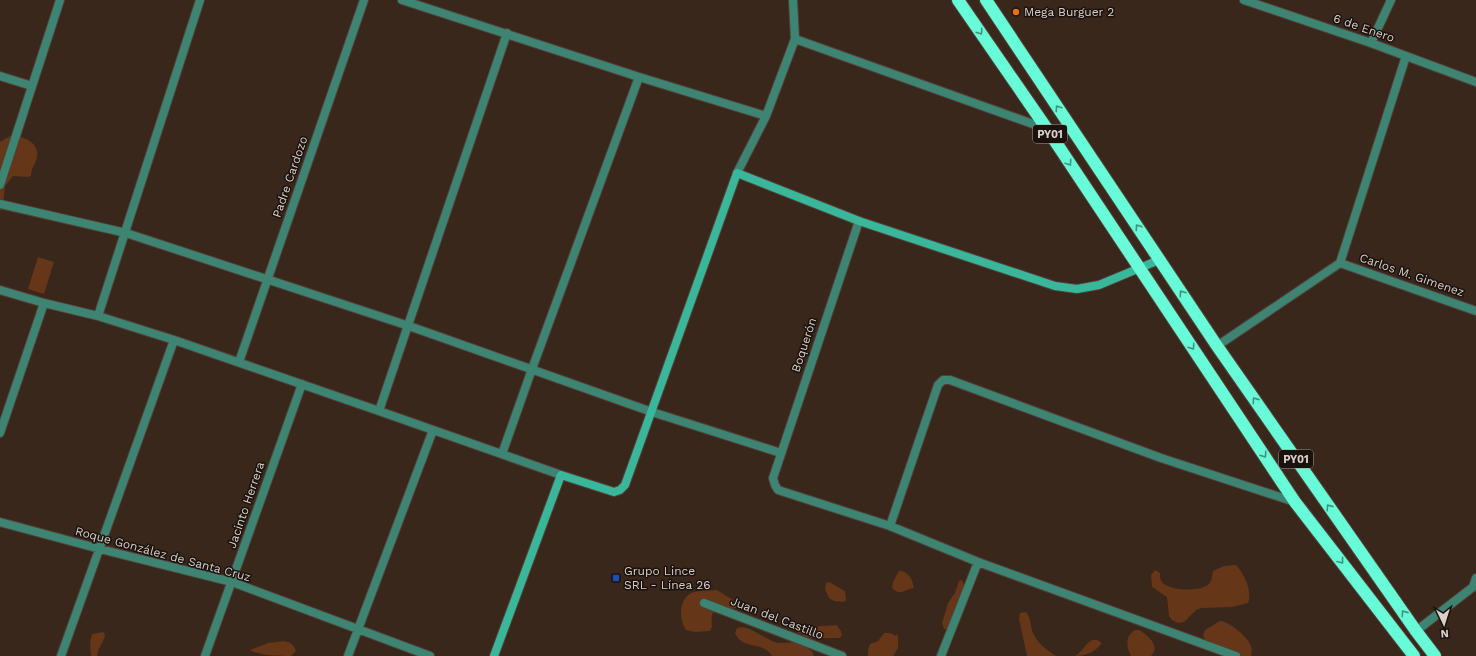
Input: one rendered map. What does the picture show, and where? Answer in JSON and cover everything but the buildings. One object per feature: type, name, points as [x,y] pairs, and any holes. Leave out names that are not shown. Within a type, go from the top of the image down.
[{"type":"highway","name":"PY01","points":[[958,0],[1140,268],[1295,502],[1414,656]]},
{"type":"highway","name":"PY01","points":[[986,0],[1217,346],[1435,656]]},
{"type":"street","points":[[0,185],[60,0]]},
{"type":"street","points":[[98,316],[200,0]]},
{"type":"street","name":"Padre Cardozo","points":[[239,362],[364,0]]},
{"type":"street","points":[[402,0],[766,116]]},
{"type":"street","points":[[0,290],[44,303],[98,316],[174,340],[560,475],[614,492],[620,490],[625,486],[737,173],[766,116],[795,39],[793,0]]},
{"type":"street","name":"6 de Enero","points":[[1244,0],[1371,43],[1476,82]]},
{"type":"street","points":[[1371,43],[1391,0]]},
{"type":"street","points":[[379,411],[507,33]]},
{"type":"street","points":[[795,39],[1046,129]]},
{"type":"street","points":[[1217,346],[1340,263],[1406,56]]},
{"type":"street","points":[[0,76],[32,86]]},
{"type":"street","points":[[502,454],[639,76]]},
{"type":"street","points":[[737,173],[859,220],[1055,286],[1077,288],[1099,285],[1159,260]]},
{"type":"street","points":[[0,204],[126,233],[409,326],[652,412],[781,453]]},
{"type":"street","name":"Boquerón","points":[[859,220],[773,478],[778,490],[890,526]]},
{"type":"street","name":"Carlos M. Gimenez","points":[[1340,263],[1476,311]]},
{"type":"street","points":[[0,433],[44,303]]},
{"type":"street","points":[[61,656],[174,340]]},
{"type":"street","points":[[1236,656],[978,562],[890,526],[938,385],[943,380],[950,380],[1161,458],[1295,502]]},
{"type":"street","name":"Jacinto Herrera","points":[[205,656],[302,384]]},
{"type":"street","points":[[348,656],[433,430]]},
{"type":"street","points":[[494,656],[560,475]]},
{"type":"street","name":"Roque González de Santa Cruz","points":[[0,522],[232,582],[430,656]]},
{"type":"street","points":[[941,656],[978,562]]},
{"type":"street","points":[[1416,630],[1474,587],[1476,578]]},
{"type":"street","name":"Juan del Castillo","points":[[704,603],[842,656]]},
{"type":"shaded area","points":[[12,135],[22,137],[31,142],[37,150],[37,155],[31,176],[13,176],[5,186],[3,203],[0,212],[0,142]]},
{"type":"shaded area","points":[[38,257],[54,262],[44,294],[28,289]]},
{"type":"shaded area","points":[[1236,565],[1242,573],[1249,588],[1248,603],[1232,607],[1201,608],[1196,610],[1184,622],[1178,623],[1172,620],[1169,616],[1167,597],[1152,587],[1151,575],[1155,570],[1160,573],[1160,579],[1163,583],[1174,588],[1187,590],[1206,586],[1212,579],[1213,571],[1224,566]]},
{"type":"shaded area","points":[[899,571],[905,572],[909,575],[914,588],[903,592],[898,592],[892,588],[893,582]]},
{"type":"shaded area","points":[[962,580],[965,594],[958,624],[952,629],[944,629],[942,623],[948,603],[955,593],[959,581]]},
{"type":"shaded area","points":[[829,582],[845,591],[846,600],[844,602],[834,601],[829,598],[825,589],[826,583]]},
{"type":"shaded area","points":[[717,590],[736,602],[736,608],[715,611],[712,615],[712,626],[710,631],[695,632],[686,630],[683,625],[681,614],[681,608],[685,598],[694,592]]},
{"type":"shaded area","points":[[1026,612],[1037,640],[1056,656],[1027,656],[1019,619],[1020,613]]},
{"type":"shaded area","points":[[1220,621],[1238,630],[1247,639],[1251,647],[1251,656],[1235,656],[1206,641],[1203,636],[1205,630]]},
{"type":"shaded area","points":[[800,625],[809,627],[837,625],[842,636],[839,638],[806,637],[797,632],[797,627]]},
{"type":"shaded area","points":[[743,627],[778,643],[797,642],[812,651],[814,656],[772,656],[763,648],[743,642],[738,638],[735,633],[737,628]]},
{"type":"shaded area","points":[[1135,630],[1140,630],[1150,638],[1155,648],[1151,656],[1131,656],[1127,642],[1129,635]]},
{"type":"shaded area","points":[[103,632],[105,637],[98,650],[97,656],[91,656],[90,642],[92,634]]},
{"type":"shaded area","points":[[884,633],[890,633],[896,636],[896,634],[898,636],[898,648],[893,656],[868,656],[870,644],[878,641]]},
{"type":"shaded area","points":[[1092,640],[1097,640],[1102,643],[1097,649],[1090,653],[1075,656],[1087,644]]},
{"type":"shaded area","points":[[284,641],[293,645],[296,651],[291,656],[264,655],[250,650],[268,643]]},
{"type":"place","name":"Mega Burguer 2","points":[[1016,12]]},
{"type":"place","name":"Grupo Lince SRL - Línea 26","points":[[616,578]]}]
